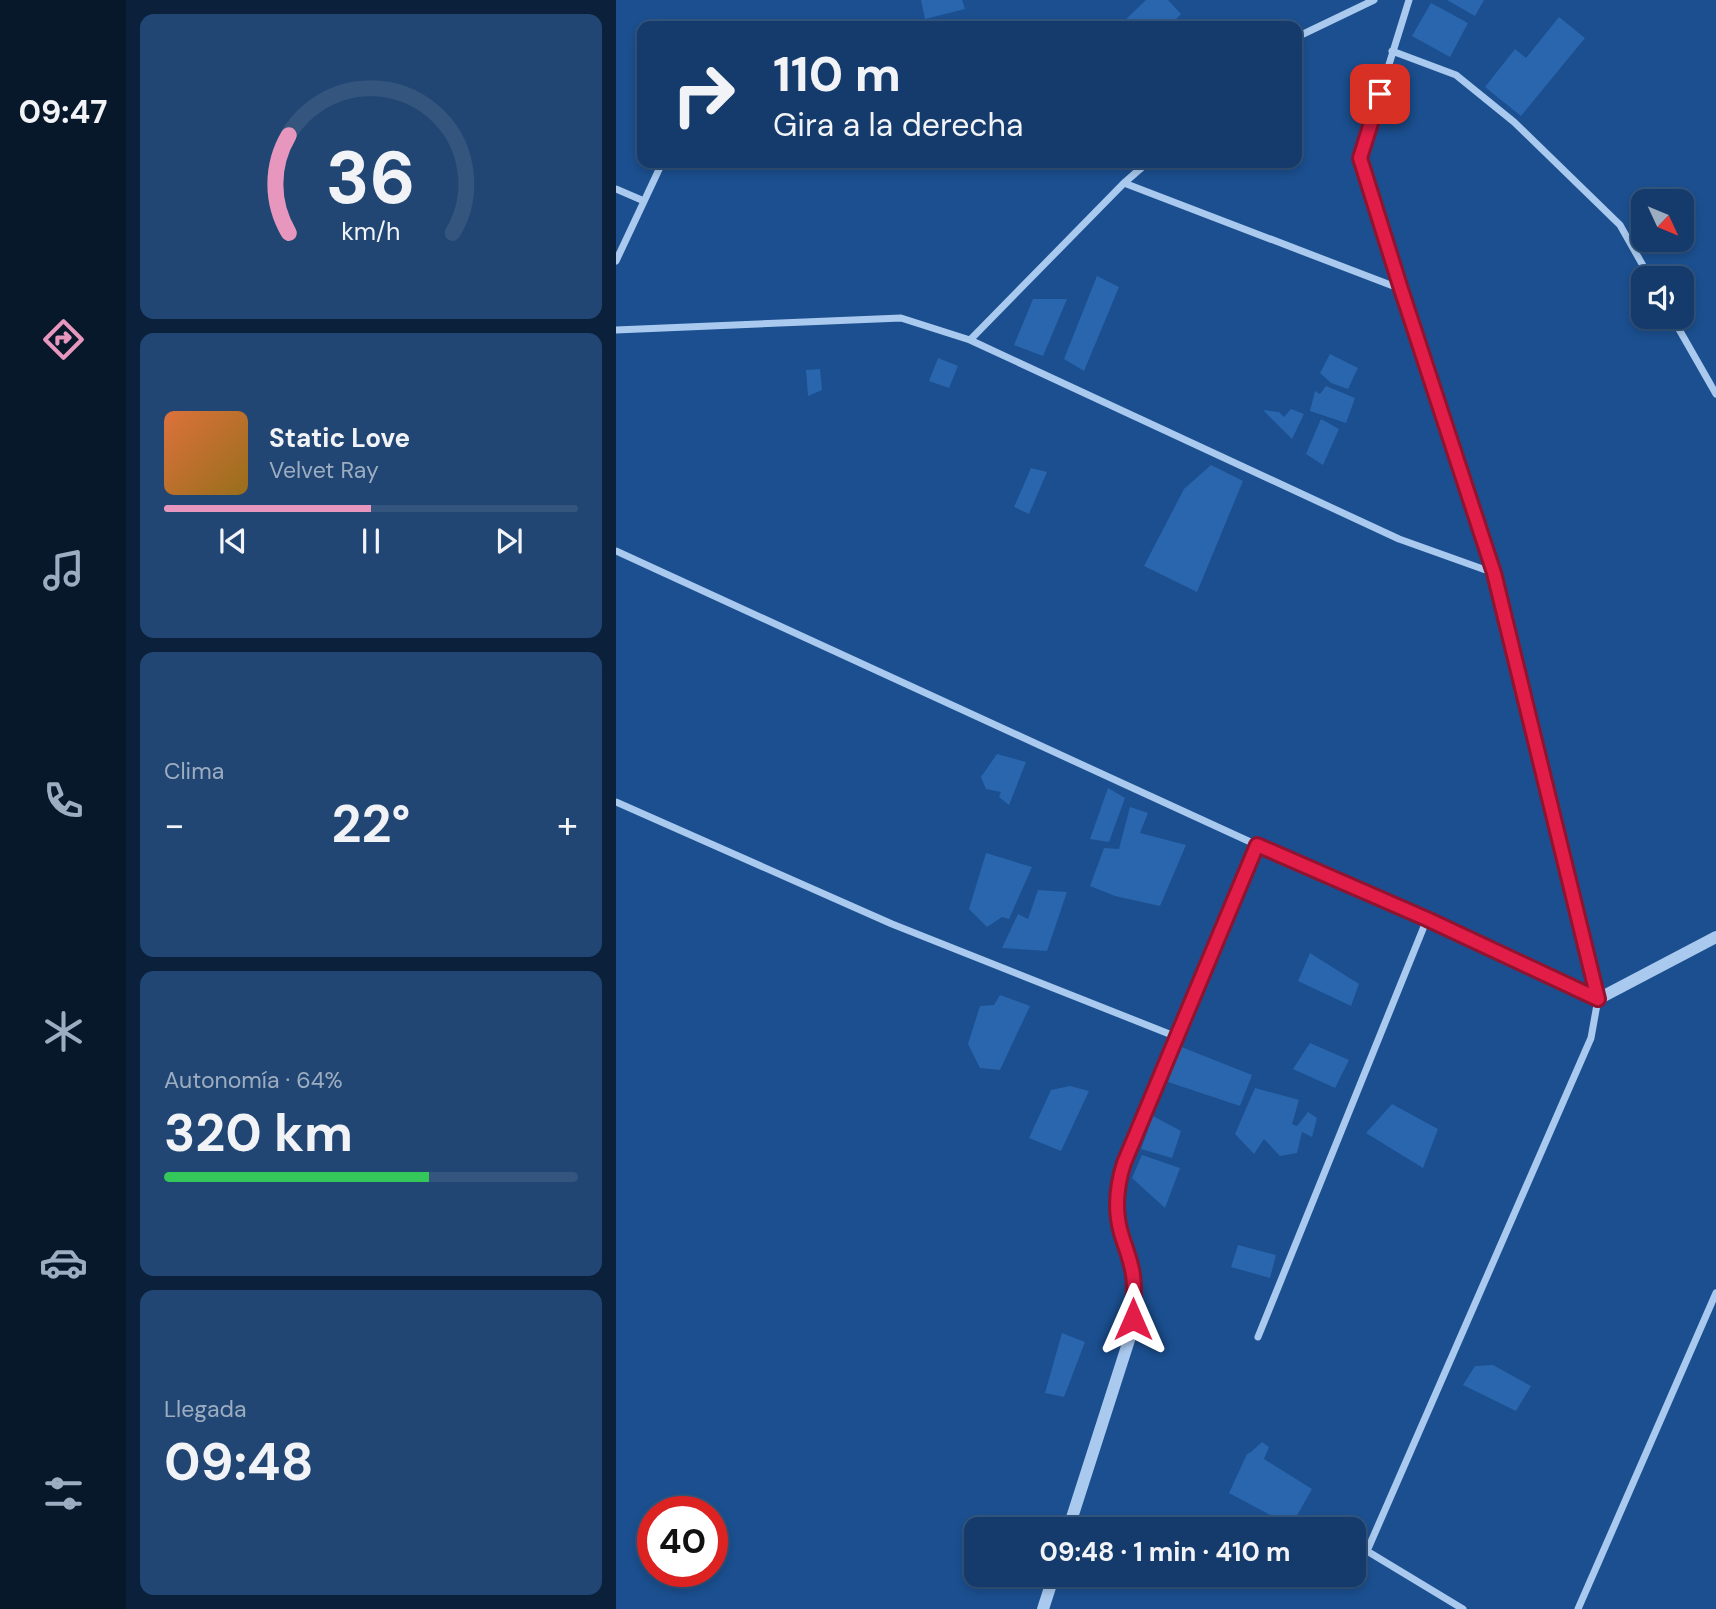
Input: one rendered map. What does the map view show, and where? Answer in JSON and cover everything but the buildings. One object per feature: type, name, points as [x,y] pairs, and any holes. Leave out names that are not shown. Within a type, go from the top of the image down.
[{"type":"street","points":[[1302,35],[1374,0]]},
{"type":"street","points":[[1409,0],[1360,158],[1494,573],[1598,999],[1591,1038],[1367,1551],[1463,1609]]},
{"type":"street","points":[[1392,51],[1456,75],[1514,122],[1619,225],[1643,266]]},
{"type":"street","points":[[616,261],[660,168]]},
{"type":"street","points":[[970,340],[1141,168]]},
{"type":"street","points":[[1124,183],[1401,289]]},
{"type":"street","points":[[616,189],[644,201]]},
{"type":"street","points":[[616,330],[901,318],[970,340],[1399,539],[1494,573]]},
{"type":"street","points":[[1679,329],[1716,394]]},
{"type":"street","points":[[616,551],[1598,999]]},
{"type":"street","points":[[616,802],[892,924],[1177,1037]]},
{"type":"street","points":[[1073,1517],[1133,1319],[1133,1275],[1120,1231],[1117,1210],[1119,1178],[1257,845]]},
{"type":"street","points":[[1258,1337],[1427,919]]},
{"type":"street","points":[[1598,999],[1716,937]]},
{"type":"street","points":[[1578,1609],[1716,1293]]},
{"type":"street","points":[[1043,1609],[1050,1587]]},
{"type":"route","points":[[1133,1319],[1133,1275],[1120,1231],[1117,1210],[1119,1178],[1257,845],[1427,919],[1598,999],[1494,573],[1360,158],[1380,94]]}]
